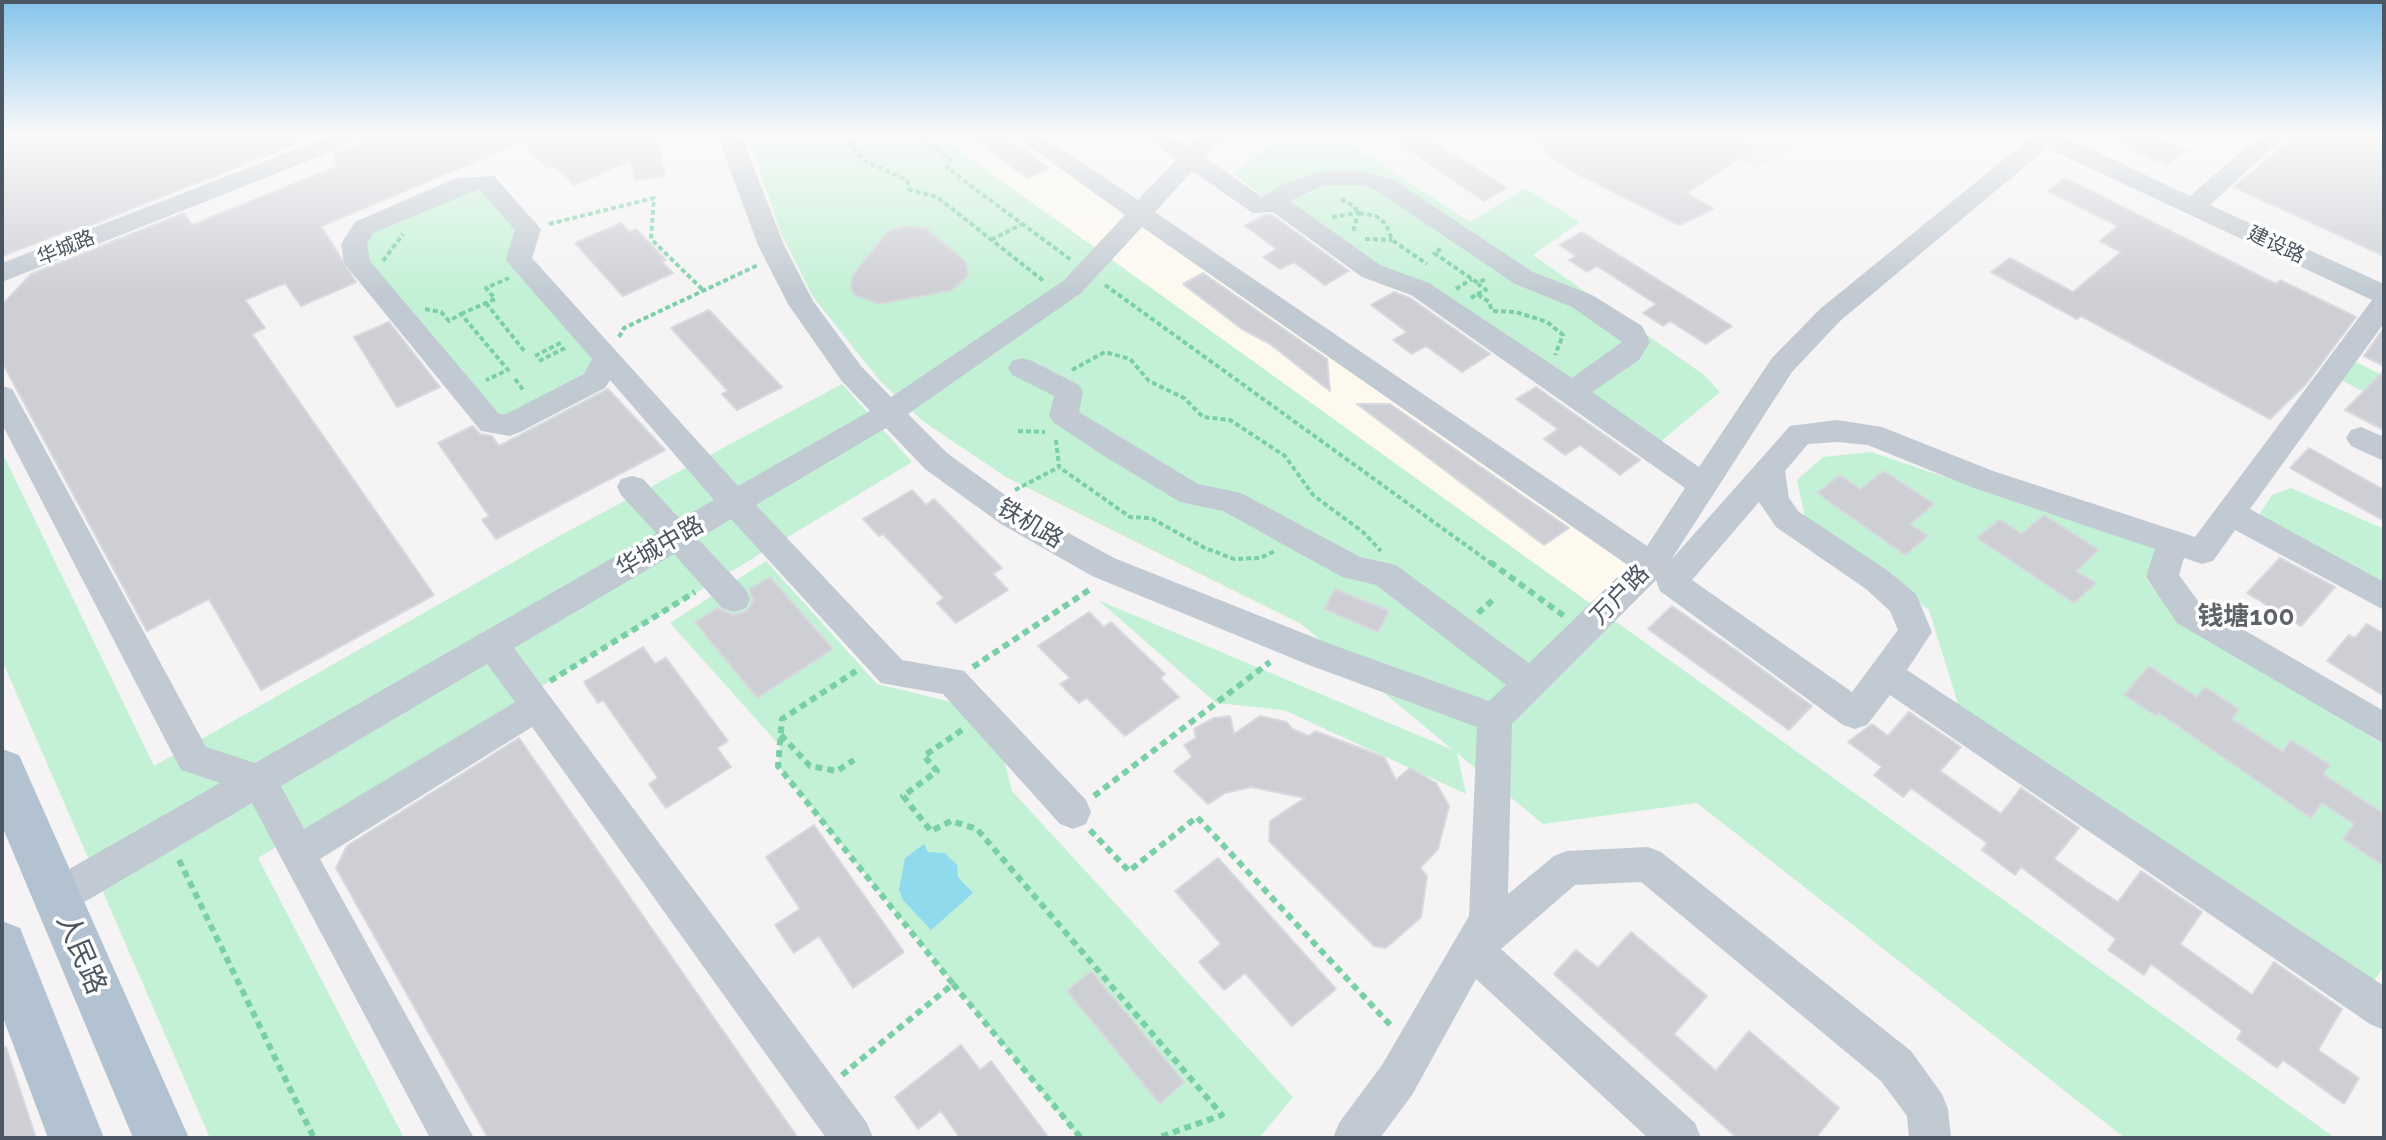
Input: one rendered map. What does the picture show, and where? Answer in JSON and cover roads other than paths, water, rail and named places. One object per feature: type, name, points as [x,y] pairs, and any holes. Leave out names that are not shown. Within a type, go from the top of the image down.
[{"type":"main road","name":"人民路","points":[[2,770],[161,1138]]},
{"type":"main road","points":[[2,946],[76,1138]]},
{"type":"street","name":"华城路","points":[[2,273],[213,188]]},
{"type":"street","points":[[453,188],[364,228],[354,244],[357,263],[491,424],[510,425],[595,381],[606,358]]},
{"type":"street","points":[[491,188],[528,229],[519,259],[528,270],[735,503],[878,657],[893,673],[952,681],[1073,812]]},
{"type":"street","name":"铁机路","points":[[750,188],[777,257],[801,304],[851,373],[887,414],[936,461],[993,502],[1115,572],[1293,644],[1495,718]]},
{"type":"street","points":[[1104,188],[1651,565]]},
{"type":"street","name":"华城中路","points":[[57,897],[887,414],[1062,294],[1087,272],[1163,188]]},
{"type":"street","points":[[1233,188],[1262,208],[1299,188]]},
{"type":"street","points":[[1390,188],[1524,278],[1582,301],[1632,333],[1636,342],[1629,353],[1572,392]]},
{"type":"street","name":"万户路","points":[[1495,718],[1651,565],[1782,365],[1830,315],[1982,188]]},
{"type":"street","name":"建设路","points":[[2156,188],[2384,295]]},
{"type":"street","points":[[2194,206],[2214,188]]},
{"type":"street","points":[[1273,201],[1371,271],[1420,289],[1702,485]]},
{"type":"street","points":[[1770,468],[1774,501],[1787,519],[1877,580],[1904,603],[1915,632],[1855,714],[1671,582],[1770,468],[1800,434],[1837,431],[1872,435],[1982,479],[2202,552],[2384,303]]},
{"type":"street","points":[[1022,368],[1069,392],[1064,416],[1114,448],[1191,494],[1230,501],[1353,568],[1385,574],[1531,684]]},
{"type":"street","points":[[2,396],[194,759],[259,780],[453,1138]]},
{"type":"street","points":[[632,487],[725,589]]},
{"type":"street","points":[[2231,513],[2384,597]]},
{"type":"street","points":[[2173,542],[2162,577],[2189,614],[2384,729]]},
{"type":"street","points":[[492,644],[852,1138]]},
{"type":"street","points":[[1886,674],[2384,1010]]},
{"type":"street","points":[[297,853],[533,700]]},
{"type":"street","points":[[1354,1138],[1414,1050],[1488,920],[1495,718]]},
{"type":"street","points":[[1472,949],[1567,868],[1648,864],[1896,1066],[1927,1109],[1930,1138]]},
{"type":"street","points":[[1472,949],[1680,1138]]},
{"type":"water","points":[[924,844],[928,852],[945,853],[957,865],[958,877],[973,893],[931,930],[903,900],[899,890],[905,858]]},
{"type":"district","name":"钱塘100","points":[[2246,617]]}]
